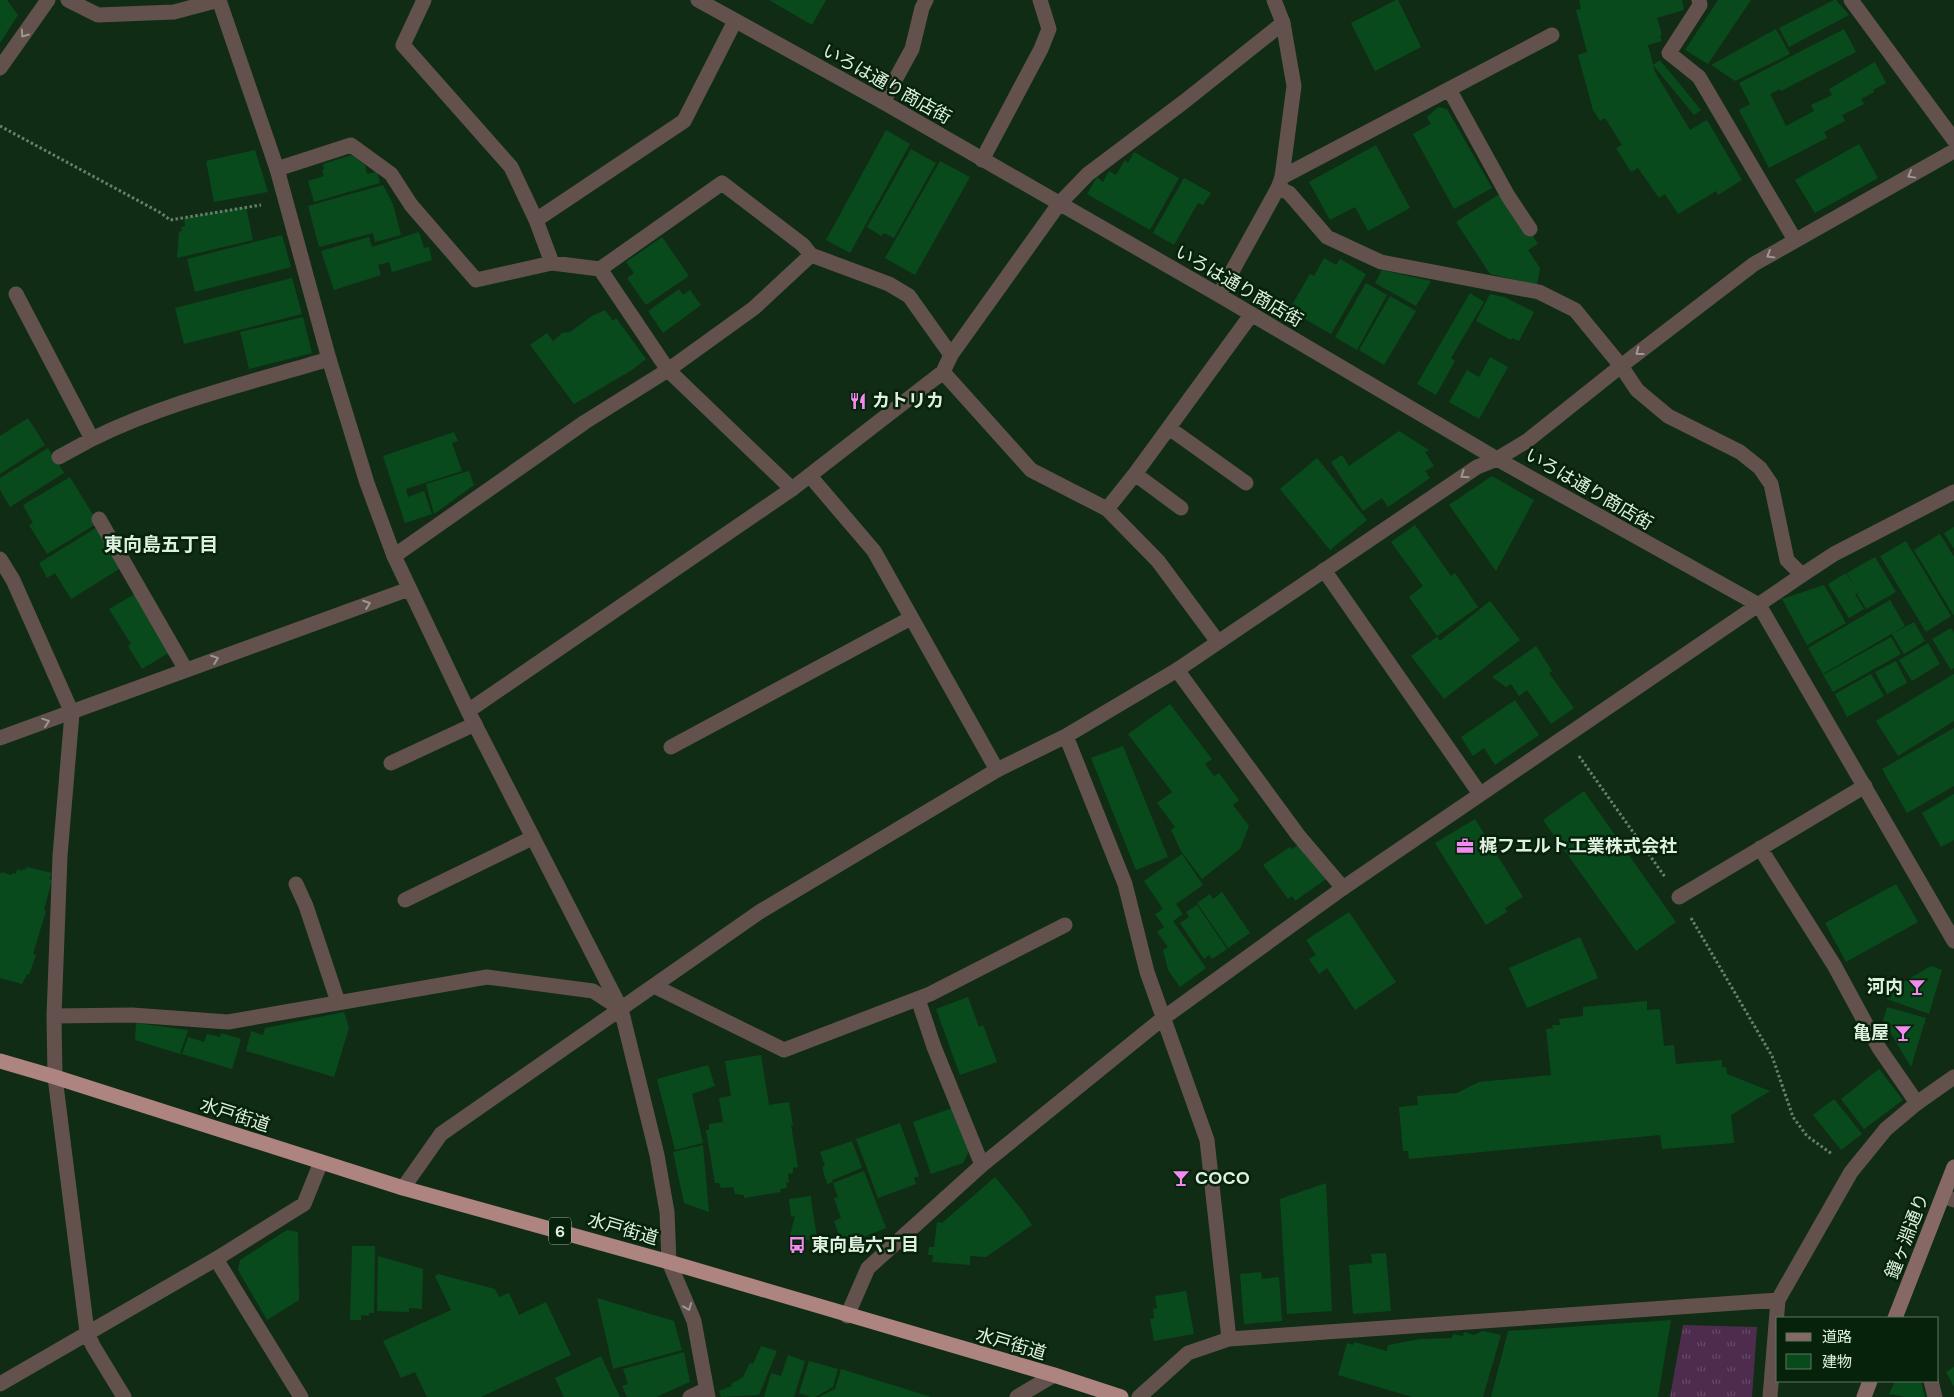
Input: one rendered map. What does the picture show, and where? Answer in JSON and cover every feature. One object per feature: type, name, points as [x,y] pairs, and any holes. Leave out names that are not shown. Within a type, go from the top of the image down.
[{"type":"highway","name":"水戸街道","points":[[0,1062],[55,1077],[403,1188],[669,1262],[847,1316],[1054,1375],[1121,1397]]},
{"type":"main road","name":"鐘ヶ淵通り","points":[[1896,1317],[1949,1198],[1954,1168]]},
{"type":"main road","points":[[1864,1397],[1870,1382]]},
{"type":"street","points":[[0,68],[48,0]]},
{"type":"street","points":[[68,0],[98,15],[174,12],[219,0],[277,169],[328,359],[367,483],[394,556],[532,838],[621,1009],[657,1155],[667,1212],[669,1262],[694,1321],[706,1393],[690,1397]]},
{"type":"street","points":[[424,0],[403,45],[511,167],[536,220],[552,262]]},
{"type":"street","name":"いろは通り商店街","points":[[698,0],[883,102],[1219,295],[1497,458],[1759,605]]},
{"type":"street","points":[[883,102],[912,49],[922,8],[926,0]]},
{"type":"street","points":[[982,160],[1041,49],[1049,29],[1040,0]]},
{"type":"street","points":[[1219,295],[1280,182],[1294,86],[1283,23],[1274,0]]},
{"type":"street","points":[[1699,0],[1700,5],[1669,53],[1699,77],[1796,240]]},
{"type":"street","points":[[1851,0],[1954,140]]},
{"type":"street","points":[[536,220],[684,121],[735,21]]},
{"type":"street","points":[[391,763],[472,717],[810,476],[943,372],[951,355],[1059,204],[1088,174],[1185,101],[1283,23]]},
{"type":"street","points":[[1280,182],[1552,35]]},
{"type":"street","points":[[1449,89],[1508,196],[1530,229]]},
{"type":"street","points":[[277,169],[351,145],[391,174],[411,205],[476,280],[552,262],[600,269],[722,183],[803,245],[811,255],[889,284],[909,296],[951,355]]},
{"type":"street","points":[[403,1188],[440,1134],[761,912],[996,770],[1066,736],[1178,670],[1477,466],[1497,458],[1527,440],[1754,264],[1954,151]]},
{"type":"street","points":[[1280,182],[1327,237],[1381,262],[1539,292],[1575,310],[1621,366],[1637,390],[1668,416],[1740,452],[1760,468],[1771,484],[1787,560],[1802,575]]},
{"type":"street","points":[[394,556],[585,422],[668,370],[754,308],[811,255]]},
{"type":"street","points":[[600,269],[668,370],[792,489]]},
{"type":"street","points":[[16,294],[92,439]]},
{"type":"street","points":[[1107,510],[1252,316]]},
{"type":"street","points":[[59,457],[125,423],[181,403],[328,359]]},
{"type":"street","points":[[943,372],[1031,470],[1107,510],[1158,561],[1218,642]]},
{"type":"street","points":[[1169,428],[1246,483]]},
{"type":"street","points":[[1135,474],[1181,508]]},
{"type":"street","points":[[810,476],[874,551],[996,770]]},
{"type":"street","points":[[847,1316],[868,1268],[982,1165],[1162,1019],[1342,888],[1802,575],[1834,554],[1954,492]]},
{"type":"street","points":[[99,519],[186,670]]},
{"type":"street","points":[[0,559],[13,580],[72,713],[60,856],[54,1016],[55,1077],[87,1332],[93,1346],[124,1397]]},
{"type":"street","points":[[1324,570],[1480,794]]},
{"type":"street","points":[[0,738],[409,589]]},
{"type":"street","points":[[1759,605],[1954,941]]},
{"type":"street","points":[[671,747],[911,618]]},
{"type":"street","points":[[1178,670],[1298,835],[1342,888]]},
{"type":"street","points":[[1066,736],[1125,884],[1147,972],[1162,1019],[1207,1140],[1229,1339]]},
{"type":"street","points":[[1679,897],[1864,786]]},
{"type":"street","points":[[405,900],[532,838]]},
{"type":"street","points":[[1760,848],[1834,965],[1878,1048],[1917,1103]]},
{"type":"street","points":[[296,884],[306,906],[338,1002]]},
{"type":"street","points":[[654,986],[784,1050],[918,999],[1065,925]]},
{"type":"street","points":[[54,1016],[132,1015],[228,1022],[487,977],[593,991],[621,1009]]},
{"type":"street","points":[[918,999],[934,1047],[982,1165]]},
{"type":"street","points":[[1777,1317],[1778,1300],[1851,1172],[1886,1129],[1954,1076]]},
{"type":"street","points":[[0,1384],[216,1259],[304,1204],[321,1162]]},
{"type":"street","points":[[216,1259],[301,1397]]},
{"type":"street","points":[[1139,1397],[1188,1353],[1229,1339],[1778,1300]]},
{"type":"street","points":[[1770,1397],[1776,1324]]},
{"type":"street","points":[[1017,1397],[1054,1375]]},
{"type":"street","points":[[1931,1382],[1935,1397]]},
{"type":"path","points":[[0,126],[161,213],[170,220],[286,201]]},
{"type":"path","points":[[1566,737],[1679,897],[1772,1056],[1793,1117],[1807,1136],[1844,1162],[1851,1172]]},
{"type":"green space","points":[[1683,1325],[1757,1327],[1752,1397],[1670,1397]]},
{"type":"building","points":[[0,0],[7,0],[18,15],[0,43]]},
{"type":"building","points":[[769,0],[826,0],[812,25]]},
{"type":"building","points":[[1398,0],[1421,47],[1375,71],[1351,23]]},
{"type":"building","points":[[1579,0],[1682,0],[1684,10],[1657,18],[1662,41],[1648,45],[1655,72],[1690,130],[1707,120],[1742,180],[1718,195],[1716,191],[1678,214],[1665,194],[1659,198],[1638,168],[1631,172],[1616,148],[1622,145],[1605,118],[1600,121],[1593,110],[1578,55],[1587,52],[1576,10],[1581,9]]},
{"type":"building","points":[[1718,0],[1751,0],[1708,64],[1685,50]]},
{"type":"building","points":[[1834,0],[1849,15],[1789,47],[1779,28]]},
{"type":"building","points":[[1776,29],[1790,54],[1735,81],[1711,65]]},
{"type":"building","points":[[1844,29],[1856,52],[1781,91],[1780,89],[1770,94],[1786,126],[1814,111],[1811,105],[1832,95],[1829,89],[1875,62],[1886,83],[1861,99],[1864,104],[1842,115],[1845,121],[1824,132],[1827,138],[1769,168],[1739,110],[1750,104],[1739,83]]},
{"type":"building","points":[[1660,60],[1701,110],[1694,115],[1653,65]]},
{"type":"building","points":[[1438,107],[1447,109],[1492,188],[1454,209],[1413,134],[1431,124],[1427,117]]},
{"type":"building","points":[[886,130],[910,144],[850,253],[826,240]]},
{"type":"building","points":[[1859,144],[1878,178],[1815,213],[1795,180]]},
{"type":"building","points":[[1376,145],[1410,208],[1368,231],[1355,207],[1330,220],[1309,182]]},
{"type":"building","points":[[911,149],[936,163],[894,238],[884,233],[881,236],[867,227]]},
{"type":"building","points":[[255,150],[268,192],[214,202],[206,161]]},
{"type":"building","points":[[1134,152],[1179,178],[1150,230],[1087,194],[1097,177],[1103,182],[1109,171],[1116,175],[1125,160],[1128,163]]},
{"type":"building","points":[[352,155],[365,165],[367,174],[377,172],[380,183],[314,202],[308,181],[324,176],[323,164]]},
{"type":"building","points":[[940,161],[970,177],[915,275],[885,258]]},
{"type":"building","points":[[1184,178],[1211,193],[1203,205],[1198,203],[1174,245],[1153,233]]},
{"type":"building","points":[[383,185],[393,204],[401,235],[375,242],[373,233],[319,247],[308,206]]},
{"type":"building","points":[[1504,191],[1538,244],[1528,250],[1540,268],[1537,285],[1490,274],[1456,222]]},
{"type":"building","points":[[246,207],[253,240],[177,258],[179,232],[182,231],[181,227],[185,226],[184,218]]},
{"type":"building","points":[[419,232],[424,248],[429,247],[432,260],[392,272],[389,262],[378,265],[381,275],[334,290],[321,251],[369,237],[372,247]]},
{"type":"building","points":[[282,235],[291,267],[195,292],[187,259]]},
{"type":"building","points":[[662,237],[689,276],[646,305],[627,278],[634,273],[626,262]]},
{"type":"building","points":[[1324,258],[1336,265],[1340,259],[1366,274],[1331,334],[1289,310],[1310,274],[1314,276]]},
{"type":"building","points":[[1382,270],[1431,281],[1416,306],[1375,283]]},
{"type":"building","points":[[292,278],[302,314],[184,344],[175,308]]},
{"type":"building","points":[[1366,283],[1387,295],[1357,350],[1335,337]]},
{"type":"building","points":[[679,289],[683,295],[690,290],[701,305],[663,333],[648,311]]},
{"type":"building","points":[[1470,293],[1484,302],[1451,358],[1455,361],[1436,395],[1417,384]]},
{"type":"building","points":[[1490,294],[1504,297],[1534,312],[1519,341],[1512,338],[1511,340],[1476,321]]},
{"type":"building","points":[[1390,296],[1416,311],[1384,365],[1359,350]]},
{"type":"building","points":[[605,310],[613,321],[616,318],[646,359],[632,370],[574,404],[530,345],[547,333],[553,341],[562,333],[570,332],[592,316]]},
{"type":"building","points":[[303,317],[312,353],[249,369],[240,332]]},
{"type":"building","points":[[1490,357],[1508,367],[1479,419],[1449,402],[1467,370],[1479,377]]},
{"type":"building","points":[[28,418],[45,445],[0,474],[0,436]]},
{"type":"building","points":[[1399,431],[1429,450],[1425,452],[1434,466],[1425,471],[1430,478],[1388,507],[1382,498],[1363,511],[1331,462],[1342,455],[1349,466]]},
{"type":"building","points":[[454,432],[458,441],[452,443],[462,471],[406,489],[408,497],[424,491],[432,514],[405,523],[383,456]]},
{"type":"building","points":[[48,448],[64,473],[10,507],[0,490],[0,478]]},
{"type":"building","points":[[1317,458],[1367,520],[1330,550],[1280,489]]},
{"type":"building","points":[[469,471],[474,485],[434,514],[426,484]]},
{"type":"building","points":[[1492,476],[1534,500],[1496,571],[1449,505]]},
{"type":"building","points":[[70,477],[98,523],[47,554],[29,525],[33,523],[23,505]]},
{"type":"building","points":[[1415,525],[1451,576],[1455,573],[1478,607],[1437,636],[1409,597],[1423,586],[1391,542]]},
{"type":"building","points":[[99,526],[124,566],[71,599],[55,573],[47,578],[39,563]]},
{"type":"building","points":[[1954,527],[1954,549],[1944,533]]},
{"type":"building","points":[[1940,534],[1954,557],[1954,616],[1914,550]]},
{"type":"building","points":[[1906,541],[1951,616],[1926,632],[1880,556]]},
{"type":"building","points":[[1875,557],[1896,592],[1866,609],[1857,594],[1859,592],[1855,594],[1864,609],[1849,618],[1828,584],[1846,573],[1856,588],[1847,573]]},
{"type":"building","points":[[1824,585],[1846,623],[1807,645],[1782,599]]},
{"type":"building","points":[[140,591],[175,649],[142,669],[128,646],[131,644],[109,609]]},
{"type":"building","points":[[1890,600],[1905,626],[1823,674],[1808,648]]},
{"type":"building","points":[[1490,601],[1520,640],[1444,699],[1411,656],[1437,637],[1440,641]]},
{"type":"building","points":[[1914,622],[1925,641],[1904,654],[1892,634]]},
{"type":"building","points":[[1951,628],[1954,633],[1954,668],[1951,670],[1932,639]]},
{"type":"building","points":[[1891,637],[1901,654],[1833,692],[1823,675]]},
{"type":"building","points":[[1928,643],[1940,664],[1912,681],[1899,660]]},
{"type":"building","points":[[1536,646],[1552,671],[1549,673],[1574,708],[1551,724],[1527,690],[1519,696],[1511,684],[1506,687],[1492,677]]},
{"type":"building","points":[[1896,661],[1907,683],[1887,694],[1875,672]]},
{"type":"building","points":[[1871,674],[1884,696],[1847,717],[1835,694]]},
{"type":"building","points":[[1954,674],[1954,721],[1898,756],[1876,721]]},
{"type":"building","points":[[1515,700],[1539,735],[1495,765],[1484,748],[1473,756],[1461,737]]},
{"type":"building","points":[[1170,704],[1212,759],[1205,764],[1214,776],[1219,773],[1239,800],[1233,805],[1249,826],[1240,849],[1202,879],[1181,851],[1171,830],[1175,827],[1157,803],[1172,792],[1128,734]]},
{"type":"building","points":[[1954,728],[1954,786],[1907,813],[1882,769]]},
{"type":"building","points":[[1123,746],[1168,857],[1136,870],[1091,758]]},
{"type":"building","points":[[1584,791],[1676,922],[1636,951],[1543,820]]},
{"type":"building","points":[[1954,794],[1954,840],[1941,847],[1922,813]]},
{"type":"building","points":[[1475,819],[1523,897],[1505,908],[1507,912],[1486,925],[1435,843]]},
{"type":"building","points":[[1301,843],[1326,879],[1295,901],[1292,896],[1288,899],[1263,865],[1290,847],[1292,849]]},
{"type":"building","points":[[1182,854],[1203,885],[1176,904],[1183,914],[1173,921],[1206,968],[1180,987],[1168,970],[1163,950],[1168,947],[1157,932],[1164,927],[1155,914],[1163,909],[1144,881]]},
{"type":"building","points":[[27,867],[52,873],[49,879],[52,880],[44,910],[46,911],[33,954],[36,955],[29,975],[27,974],[22,984],[0,978],[0,874],[2,872],[11,875],[12,873],[16,874],[17,869],[22,871],[22,869],[25,870]]},
{"type":"building","points":[[1896,884],[1918,922],[1846,962],[1825,923]]},
{"type":"building","points":[[1222,892],[1250,933],[1228,948],[1197,903],[1210,894],[1213,899]]},
{"type":"building","points":[[1197,905],[1227,949],[1212,959],[1209,955],[1204,959],[1180,923],[1189,917],[1186,912]]},
{"type":"building","points":[[1349,912],[1396,982],[1355,1010],[1327,968],[1319,974],[1309,959],[1316,955],[1306,940]]},
{"type":"building","points":[[1580,937],[1598,978],[1527,1008],[1509,968]]},
{"type":"building","points":[[1931,966],[1942,970],[1929,1014],[1887,999],[1890,990]]},
{"type":"building","points":[[968,997],[979,1027],[983,1025],[997,1062],[960,1075],[936,1009]]},
{"type":"building","points":[[1647,1001],[1647,1010],[1660,1009],[1664,1046],[1674,1045],[1676,1064],[1722,1060],[1722,1067],[1726,1067],[1727,1074],[1770,1091],[1731,1115],[1734,1143],[1662,1149],[1660,1135],[1409,1159],[1408,1151],[1403,1151],[1399,1107],[1418,1105],[1417,1096],[1457,1093],[1479,1082],[1551,1075],[1546,1029],[1553,1028],[1552,1025],[1560,1025],[1559,1019],[1583,1016],[1583,1007]]},
{"type":"building","points":[[1887,1007],[1926,1018],[1911,1067],[1890,1032],[1891,1025],[1883,1021]]},
{"type":"building","points":[[344,1012],[349,1028],[334,1077],[246,1051],[251,1031],[263,1035],[265,1028]]},
{"type":"building","points":[[136,1023],[188,1030],[180,1054],[135,1040]]},
{"type":"building","points":[[221,1033],[241,1039],[232,1069],[182,1054],[188,1037],[204,1042],[207,1034],[220,1037]]},
{"type":"building","points":[[761,1055],[769,1105],[789,1102],[798,1167],[793,1168],[793,1173],[788,1174],[789,1182],[786,1183],[787,1188],[780,1189],[781,1192],[744,1198],[744,1195],[735,1194],[733,1187],[721,1188],[719,1183],[715,1183],[706,1130],[709,1130],[709,1124],[723,1122],[719,1098],[731,1096],[725,1061]]},
{"type":"building","points":[[708,1065],[715,1086],[692,1094],[703,1143],[675,1150],[657,1079]]},
{"type":"building","points":[[1879,1069],[1903,1100],[1864,1129],[1841,1099]]},
{"type":"building","points":[[1834,1099],[1862,1134],[1841,1150],[1813,1115]]},
{"type":"building","points":[[955,1107],[970,1149],[963,1163],[931,1174],[913,1122]]},
{"type":"building","points":[[900,1123],[919,1176],[914,1178],[916,1184],[878,1198],[856,1139]]},
{"type":"building","points":[[852,1141],[862,1168],[832,1180],[833,1182],[827,1184],[822,1167],[825,1166],[820,1152]]},
{"type":"building","points":[[703,1145],[709,1212],[684,1203],[673,1152]]},
{"type":"building","points":[[864,1171],[886,1228],[863,1237],[865,1245],[854,1253],[837,1249],[839,1235],[834,1221],[841,1218],[834,1198],[838,1197],[833,1183]]},
{"type":"building","points":[[995,1177],[1032,1225],[986,1257],[970,1256],[970,1265],[932,1262],[933,1255],[928,1255],[929,1247],[934,1247],[937,1222],[942,1223]]},
{"type":"building","points":[[1326,1183],[1332,1311],[1287,1314],[1280,1199]]},
{"type":"building","points":[[811,1196],[818,1243],[790,1235],[795,1216],[791,1217],[789,1199]]},
{"type":"building","points":[[287,1230],[298,1232],[299,1300],[267,1320],[238,1270],[240,1260]]},
{"type":"building","points":[[352,1246],[375,1246],[374,1313],[369,1313],[369,1316],[361,1315],[361,1320],[350,1320]]},
{"type":"building","points":[[1386,1253],[1391,1311],[1353,1314],[1349,1265],[1372,1263],[1371,1254]]},
{"type":"building","points":[[378,1256],[423,1269],[422,1309],[409,1308],[409,1312],[377,1311]]},
{"type":"building","points":[[1261,1272],[1262,1279],[1279,1277],[1282,1321],[1244,1324],[1240,1274]]},
{"type":"building","points":[[438,1274],[495,1289],[499,1297],[509,1293],[519,1315],[546,1302],[571,1355],[481,1397],[427,1397],[415,1372],[401,1378],[383,1341],[451,1310],[435,1276]]},
{"type":"building","points":[[1186,1291],[1194,1334],[1154,1341],[1150,1319],[1154,1318],[1153,1309],[1157,1308],[1155,1296]]},
{"type":"building","points":[[597,1298],[674,1321],[682,1350],[613,1369]]},
{"type":"building","points":[[1671,1320],[1658,1397],[1491,1397],[1508,1331]]},
{"type":"building","points":[[1483,1331],[1501,1335],[1483,1397],[1412,1397],[1338,1375],[1347,1343],[1353,1345],[1354,1342],[1387,1351],[1388,1345],[1420,1339],[1452,1338],[1453,1334],[1463,1336],[1464,1332],[1474,1335]]},
{"type":"building","points":[[761,1346],[777,1351],[759,1395],[721,1397],[719,1391],[732,1386],[731,1384],[743,1377],[750,1363],[753,1364]]},
{"type":"building","points":[[684,1352],[690,1382],[656,1397],[627,1397],[622,1386],[628,1384],[623,1369]]},
{"type":"building","points":[[788,1355],[805,1361],[794,1397],[764,1397],[771,1373],[781,1376]]},
{"type":"building","points":[[601,1356],[620,1397],[564,1397],[555,1378]]},
{"type":"building","points":[[809,1361],[838,1369],[833,1387],[815,1397],[799,1393]]},
{"type":"building","points":[[1954,1367],[1954,1387],[1946,1372]]},
{"type":"building","points":[[841,1369],[931,1397],[819,1397],[835,1389]]},
{"type":"building","points":[[1895,1382],[1921,1382],[1925,1397],[1905,1397],[1889,1394]]},
{"type":"place","name":"カトリカ","points":[[858,401]]},
{"type":"place","name":"梶フエルト工業株式会社","points":[[1465,846]]},
{"type":"place","name":"河内","points":[[1917,987]]},
{"type":"place","name":"亀屋","points":[[1903,1033]]},
{"type":"place","name":"COCO","points":[[1181,1178]]},
{"type":"place","name":"東向島六丁目","points":[[797,1245]]},
{"type":"district","name":"東向島五丁目","points":[[161,544]]}]
